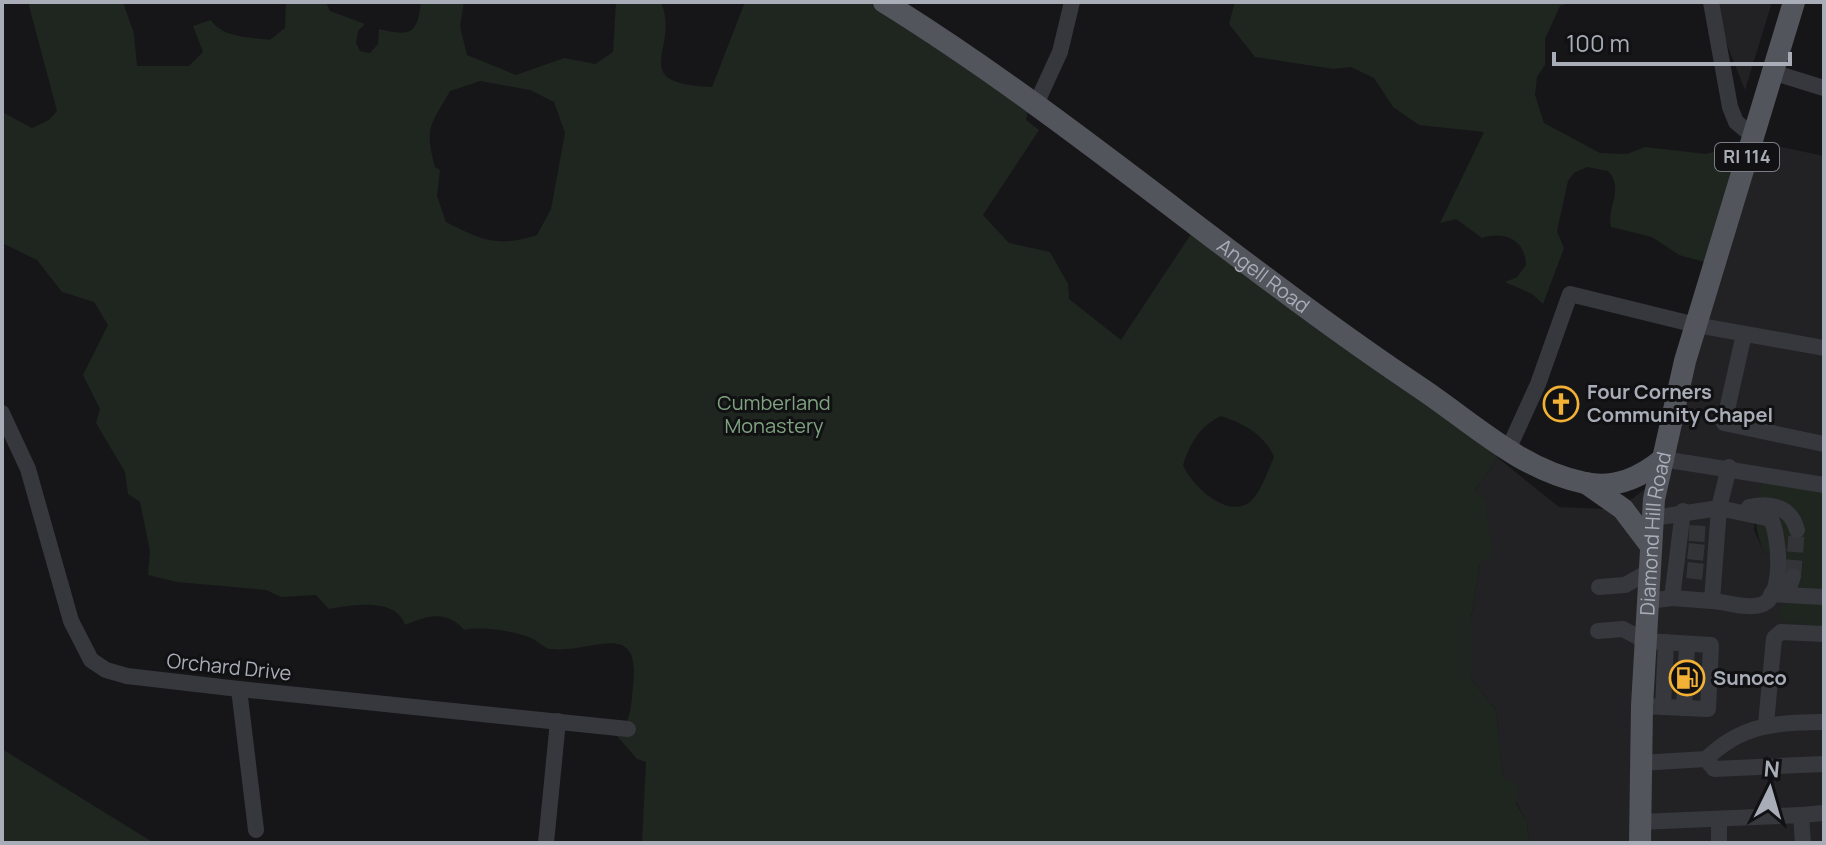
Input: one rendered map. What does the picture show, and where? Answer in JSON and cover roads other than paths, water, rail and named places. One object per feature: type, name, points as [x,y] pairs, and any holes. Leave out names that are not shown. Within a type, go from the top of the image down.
[{"type":"main road","name":"Angell Road","points":[[884,2],[953,43],[1037,102],[1222,246],[1507,452],[1586,483],[1624,482],[1650,470],[1663,459]]},
{"type":"main road","name":"Diamond Hill Road","points":[[1640,832],[1640,763],[1653,706],[1656,642],[1648,601],[1651,546],[1663,459],[1696,325],[1794,2]]},
{"type":"main road","points":[[1586,483],[1623,509],[1651,546]]},
{"type":"street","points":[[1037,102],[1060,52],[1072,2]]},
{"type":"street","points":[[1711,2],[1730,107],[1736,122],[1753,136]]},
{"type":"street","points":[[1772,72],[1824,88]]},
{"type":"street","points":[[1507,452],[1538,384],[1570,294],[1696,325],[1824,348]]},
{"type":"street","points":[[1744,334],[1724,423],[1824,444]]},
{"type":"street","name":"Orchard Drive","points":[[2,413],[28,469],[71,621],[91,660],[106,670],[127,676],[239,689],[628,729]]},
{"type":"street","points":[[1663,459],[1729,467],[1824,485]]},
{"type":"street","points":[[1712,601],[1709,572],[1712,535],[1727,509],[1729,467]]},
{"type":"street","points":[[1653,518],[1683,511],[1759,505],[1781,507],[1793,517],[1797,530]]},
{"type":"street","points":[[1727,509],[1771,519],[1779,535],[1779,594]]},
{"type":"street","points":[[1672,598],[1682,570],[1683,511]]},
{"type":"street","points":[[1599,587],[1625,585],[1650,571]]},
{"type":"street","points":[[1648,601],[1672,598],[1751,606],[1764,604],[1779,594],[1793,576]]},
{"type":"street","points":[[1779,594],[1823,597]]},
{"type":"street","points":[[1598,631],[1623,629],[1656,642],[1711,645],[1708,709],[1653,706]]},
{"type":"street","points":[[1766,724],[1774,638],[1781,632],[1824,634]]},
{"type":"street","points":[[1686,665],[1687,644]]},
{"type":"street","points":[[1684,708],[1685,687]]},
{"type":"street","points":[[239,689],[256,830]]},
{"type":"street","points":[[546,843],[558,721]]},
{"type":"street","points":[[1640,763],[1706,759],[1718,747],[1766,724],[1824,722]]},
{"type":"street","points":[[1706,759],[1714,769],[1824,764]]},
{"type":"street","points":[[1640,832],[1719,819],[1824,813]]},
{"type":"street","points":[[1801,815],[1803,843]]},
{"type":"street","points":[[1719,819],[1719,843]]},
{"type":"tunnel","points":[[1793,576],[1797,530]]},
{"type":"tunnel","points":[[1689,533],[1707,534]]},
{"type":"tunnel","points":[[1688,551],[1706,553]]},
{"type":"tunnel","points":[[1687,570],[1705,572]]},
{"type":"place","name":"Four Corners Community Chapel","points":[[1561,404]]},
{"type":"place","name":"Sunoco","points":[[1687,678]]},
{"type":"park label","name":"Cumberland Monastery","points":[[774,414]]}]
